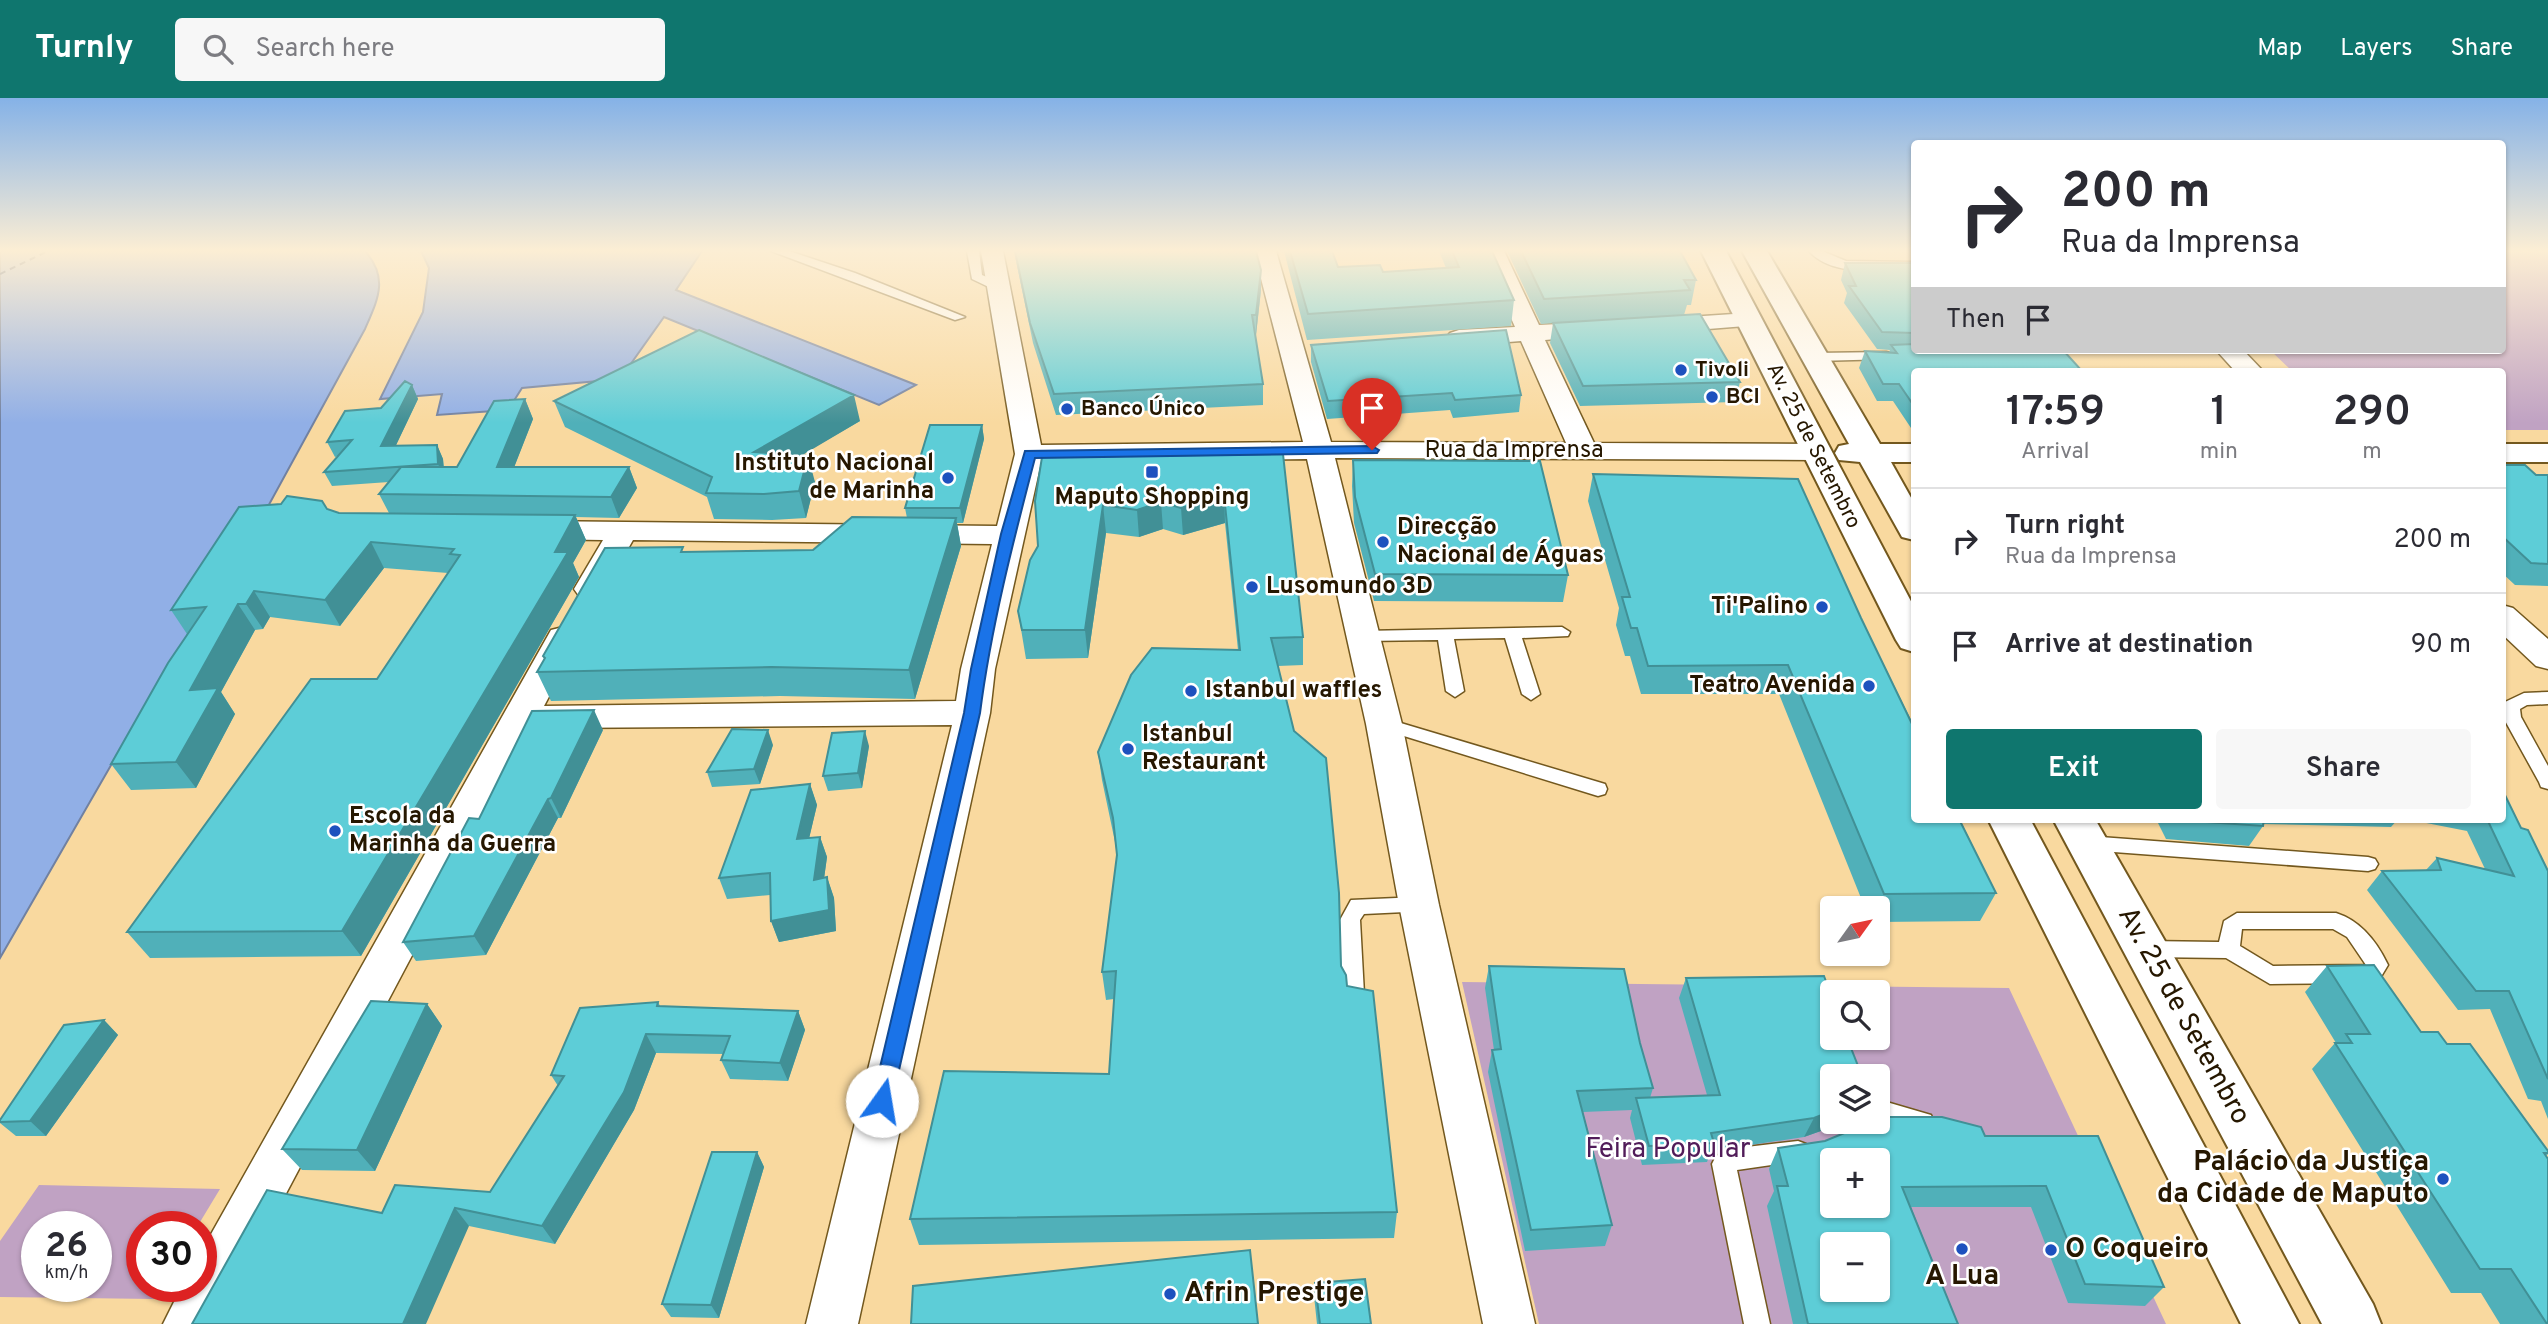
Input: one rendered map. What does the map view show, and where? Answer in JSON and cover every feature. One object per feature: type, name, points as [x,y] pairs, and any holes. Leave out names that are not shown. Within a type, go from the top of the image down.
[{"type":"main road","name":"Av. 25 de Setembro","points":[[1743,308],[1911,634]]},
{"type":"main road","name":"Av. 25 de Setembro","points":[[1788,308],[1911,524]]},
{"type":"main road","name":"Rua da Imprensa","points":[[1816,453],[1911,453]]},
{"type":"main road","points":[[2506,453],[2548,453]]},
{"type":"main road","points":[[2011,823],[2270,1324]]},
{"type":"main road","name":"Av. 25 de Setembro","points":[[2081,831],[2353,1324]]},
{"type":"street","points":[[832,1324],[972,713],[978,669],[1008,534],[1029,454],[1003,308]]},
{"type":"street","points":[[1280,308],[1319,450],[1384,724],[1419,905],[1509,1324]]},
{"type":"street","points":[[1518,308],[1584,451]]},
{"type":"street","points":[[1437,340],[1749,320]]},
{"type":"street","points":[[1292,351],[1318,349]]},
{"type":"street","points":[[2233,354],[2247,368]]},
{"type":"street","name":"Rua da Imprensa","points":[[1029,454],[1319,450],[1816,453]]},
{"type":"street","points":[[512,530],[1008,534]]},
{"type":"street","points":[[188,1324],[501,755],[519,716],[623,531]]},
{"type":"street","points":[[2506,619],[2548,657]]},
{"type":"street","points":[[519,716],[972,713]]},
{"type":"lane","points":[[936,308],[959,317]]},
{"type":"lane","points":[[1816,357],[1899,356]]},
{"type":"lane","points":[[1363,636],[1562,632]]},
{"type":"lane","points":[[1512,633],[1531,694]]},
{"type":"lane","points":[[1445,634],[1455,691]]},
{"type":"lane","points":[[2548,698],[2524,699],[2511,706],[2512,717],[2548,782]]},
{"type":"lane","points":[[1384,724],[1598,789]]},
{"type":"lane","points":[[2081,831],[2368,864]]},
{"type":"lane","points":[[1353,994],[1350,920],[1357,906],[1419,905]]},
{"type":"lane","points":[[2146,949],[2229,950],[2270,975],[2372,974],[2378,965],[2354,931],[2336,921],[2237,921],[2231,927],[2229,950]]},
{"type":"lane","points":[[1890,1113],[1941,1128]]},
{"type":"lane","points":[[1757,1324],[1724,1164],[1817,1147]]},
{"type":"green space","points":[[2506,308],[2548,308],[2548,430],[2506,430],[2506,368],[2289,368],[2274,354],[2506,354]]},
{"type":"green space","name":"Feira Popular","points":[[1462,982],[1820,986],[1820,1050],[1890,1050],[1890,987],[2009,988],[2166,1324],[1539,1324]]},
{"type":"green space","points":[[39,1185],[220,1189],[207,1211],[126,1211],[126,1299],[112,1298],[112,1211],[21,1211],[21,1297],[0,1297],[0,1241]]},
{"type":"water","points":[[0,308],[374,308],[254,532],[152,694],[0,958]]},
{"type":"water","points":[[424,308],[722,308],[916,385],[879,405],[664,317],[620,379],[522,388],[508,410],[437,415],[442,394],[380,399]]},
{"type":"building","points":[[1027,308],[1257,308],[1256,315],[1252,315],[1263,384],[1054,394]]},
{"type":"building","points":[[1306,308],[1393,308],[1308,314]]},
{"type":"building","points":[[1865,308],[1911,308],[1911,333],[1882,332]]},
{"type":"building","points":[[1700,314],[1740,382],[1583,386],[1553,323]]},
{"type":"building","points":[[699,330],[854,395],[754,452],[808,456],[799,491],[764,494],[706,493],[712,477],[554,401]]},
{"type":"building","points":[[1506,330],[1521,395],[1455,400],[1452,393],[1328,401],[1311,345]]},
{"type":"building","points":[[1911,344],[1911,354],[2067,354],[2079,368],[1911,368],[1911,402],[1899,384],[1883,384],[1865,351],[1897,353],[1891,345]]},
{"type":"building","points":[[405,381],[412,385],[381,446],[437,445],[438,464],[324,472],[352,440],[327,442],[345,411],[381,408]]},
{"type":"building","points":[[525,399],[497,467],[629,467],[611,497],[379,494],[401,467],[457,467],[494,401]]},
{"type":"building","name":"Instituto Nacional de Marinha","points":[[930,425],[982,425],[960,508],[905,508]]},
{"type":"building","points":[[1283,454],[1303,637],[1271,638],[1294,731],[1326,758],[1339,893],[1341,966],[1346,975],[1347,986],[1373,991],[1397,1212],[910,1219],[944,1071],[1109,1074],[1116,971],[1102,972],[1117,855],[1113,818],[1098,752],[1131,675],[1152,648],[1240,650],[1224,495],[1181,508],[1161,502],[1137,510],[1103,505],[1085,630],[1022,630],[1018,611],[1030,560],[1038,546],[1035,501],[1042,457]]},
{"type":"building","points":[[1353,460],[1540,461],[1568,575],[1375,574],[1355,497]]},
{"type":"building","points":[[2506,465],[2525,465],[2536,475],[2548,475],[2548,564],[2531,563],[2506,540]]},
{"type":"building","points":[[1593,474],[1798,479],[1911,722],[1911,823],[1961,823],[1996,893],[1884,894],[1788,665],[1648,666],[1637,628],[1631,628],[1622,597],[1630,597]]},
{"type":"building","points":[[287,496],[322,501],[327,509],[339,513],[575,515],[555,552],[568,552],[342,931],[127,932],[311,679],[377,679],[460,555],[450,554],[454,549],[371,542],[325,600],[254,591],[246,604],[238,604],[190,690],[218,688],[176,762],[111,764],[168,663],[206,607],[171,610],[239,507],[281,504]]},
{"type":"building","points":[[852,517],[956,518],[909,670],[771,667],[537,672],[545,658],[543,656],[605,548],[683,547],[681,552],[813,550]]},
{"type":"building","points":[[594,710],[551,798],[548,799],[474,936],[403,942],[469,818],[479,819],[532,711]]},
{"type":"building","points":[[732,729],[768,730],[754,769],[707,772]]},
{"type":"building","points":[[865,731],[858,773],[823,776],[832,733]]},
{"type":"building","points":[[810,784],[797,839],[820,837],[814,880],[827,877],[829,910],[771,921],[770,873],[719,878],[751,790]]},
{"type":"building","points":[[2506,797],[2521,828],[2528,830],[2548,871],[2548,1079],[2509,991],[2476,991],[2382,871],[2441,870],[2437,858],[2514,876],[2489,823],[2506,823]]},
{"type":"building","points":[[2220,823],[2263,823],[2263,826]]},
{"type":"building","name":"Palácio da Justiça da Cidade de Maputo","points":[[2374,965],[2421,1032],[2438,1032],[2447,1044],[2470,1044],[2548,1151],[2544,1153],[2548,1159],[2548,1324],[2511,1269],[2480,1269],[2335,1043],[2352,1043],[2346,1034],[2370,1034],[2327,966]]},
{"type":"building","points":[[1489,966],[1624,969],[1653,1088],[1577,1091],[1612,1225],[1531,1230],[1492,1050],[1501,1049]]},
{"type":"building","points":[[1824,976],[1825,980],[1820,980],[1820,1050],[1852,1050],[1857,1064],[1820,1064],[1820,1116],[1711,1133],[1714,1143],[1649,1146],[1636,1098],[1720,1095],[1686,978]]},
{"type":"building","points":[[371,1001],[427,1004],[357,1150],[282,1149]]},
{"type":"building","points":[[658,1002],[657,1006],[798,1011],[780,1063],[721,1060],[730,1036],[646,1034],[624,1092],[542,1226],[455,1208],[403,1324],[192,1324],[204,1302],[217,1302],[217,1279],[267,1190],[382,1213],[395,1185],[490,1192],[564,1076],[551,1075],[580,1008]]},
{"type":"building","points":[[104,1020],[30,1121],[0,1122],[64,1025]]},
{"type":"building","points":[[1890,1117],[1942,1117],[1981,1127],[1985,1136],[2098,1136],[2164,1287],[2085,1284],[2046,1186],[1902,1187],[1958,1324],[1808,1324],[1777,1186],[1788,1186],[1778,1148],[1825,1141],[1842,1134],[1890,1134]]},
{"type":"building","points":[[712,1152],[757,1152],[711,1305],[662,1304]]},
{"type":"building","points":[[1250,1250],[1258,1324],[911,1324],[913,1286]]},
{"type":"building","points":[[1365,1279],[1371,1324],[1320,1324],[1315,1283]]},
{"type":"place","name":"Tivoli","points":[[1681,370]]},
{"type":"place","name":"BCI","points":[[1712,397]]},
{"type":"place","name":"Banco Único","points":[[1067,409]]},
{"type":"place","name":"Maputo Shopping","points":[[1152,472]]},
{"type":"place","name":"Instituto Nacional de Marinha","points":[[948,478]]},
{"type":"place","name":"Direcção Nacional de Águas","points":[[1383,542]]},
{"type":"place","name":"Lusomundo 3D","points":[[1252,587]]},
{"type":"place","name":"Ti'Palino","points":[[1822,607]]},
{"type":"place","name":"Teatro Avenida","points":[[1869,686]]},
{"type":"place","name":"Istanbul waffles","points":[[1191,691]]},
{"type":"place","name":"Istanbul Restaurant","points":[[1128,749]]},
{"type":"place","name":"Escola da Marinha da Guerra","points":[[335,831]]},
{"type":"place","name":"Palácio da Justiça da Cidade de Maputo","points":[[2443,1179]]},
{"type":"place","name":"A Lua","points":[[1962,1249]]},
{"type":"place","name":"O Coqueiro","points":[[2051,1250]]},
{"type":"place","name":"Afrin Prestige","points":[[1170,1294]]},
{"type":"route","points":[[882,1101],[972,713],[978,669],[1008,534],[1029,454],[1372,450]]}]
